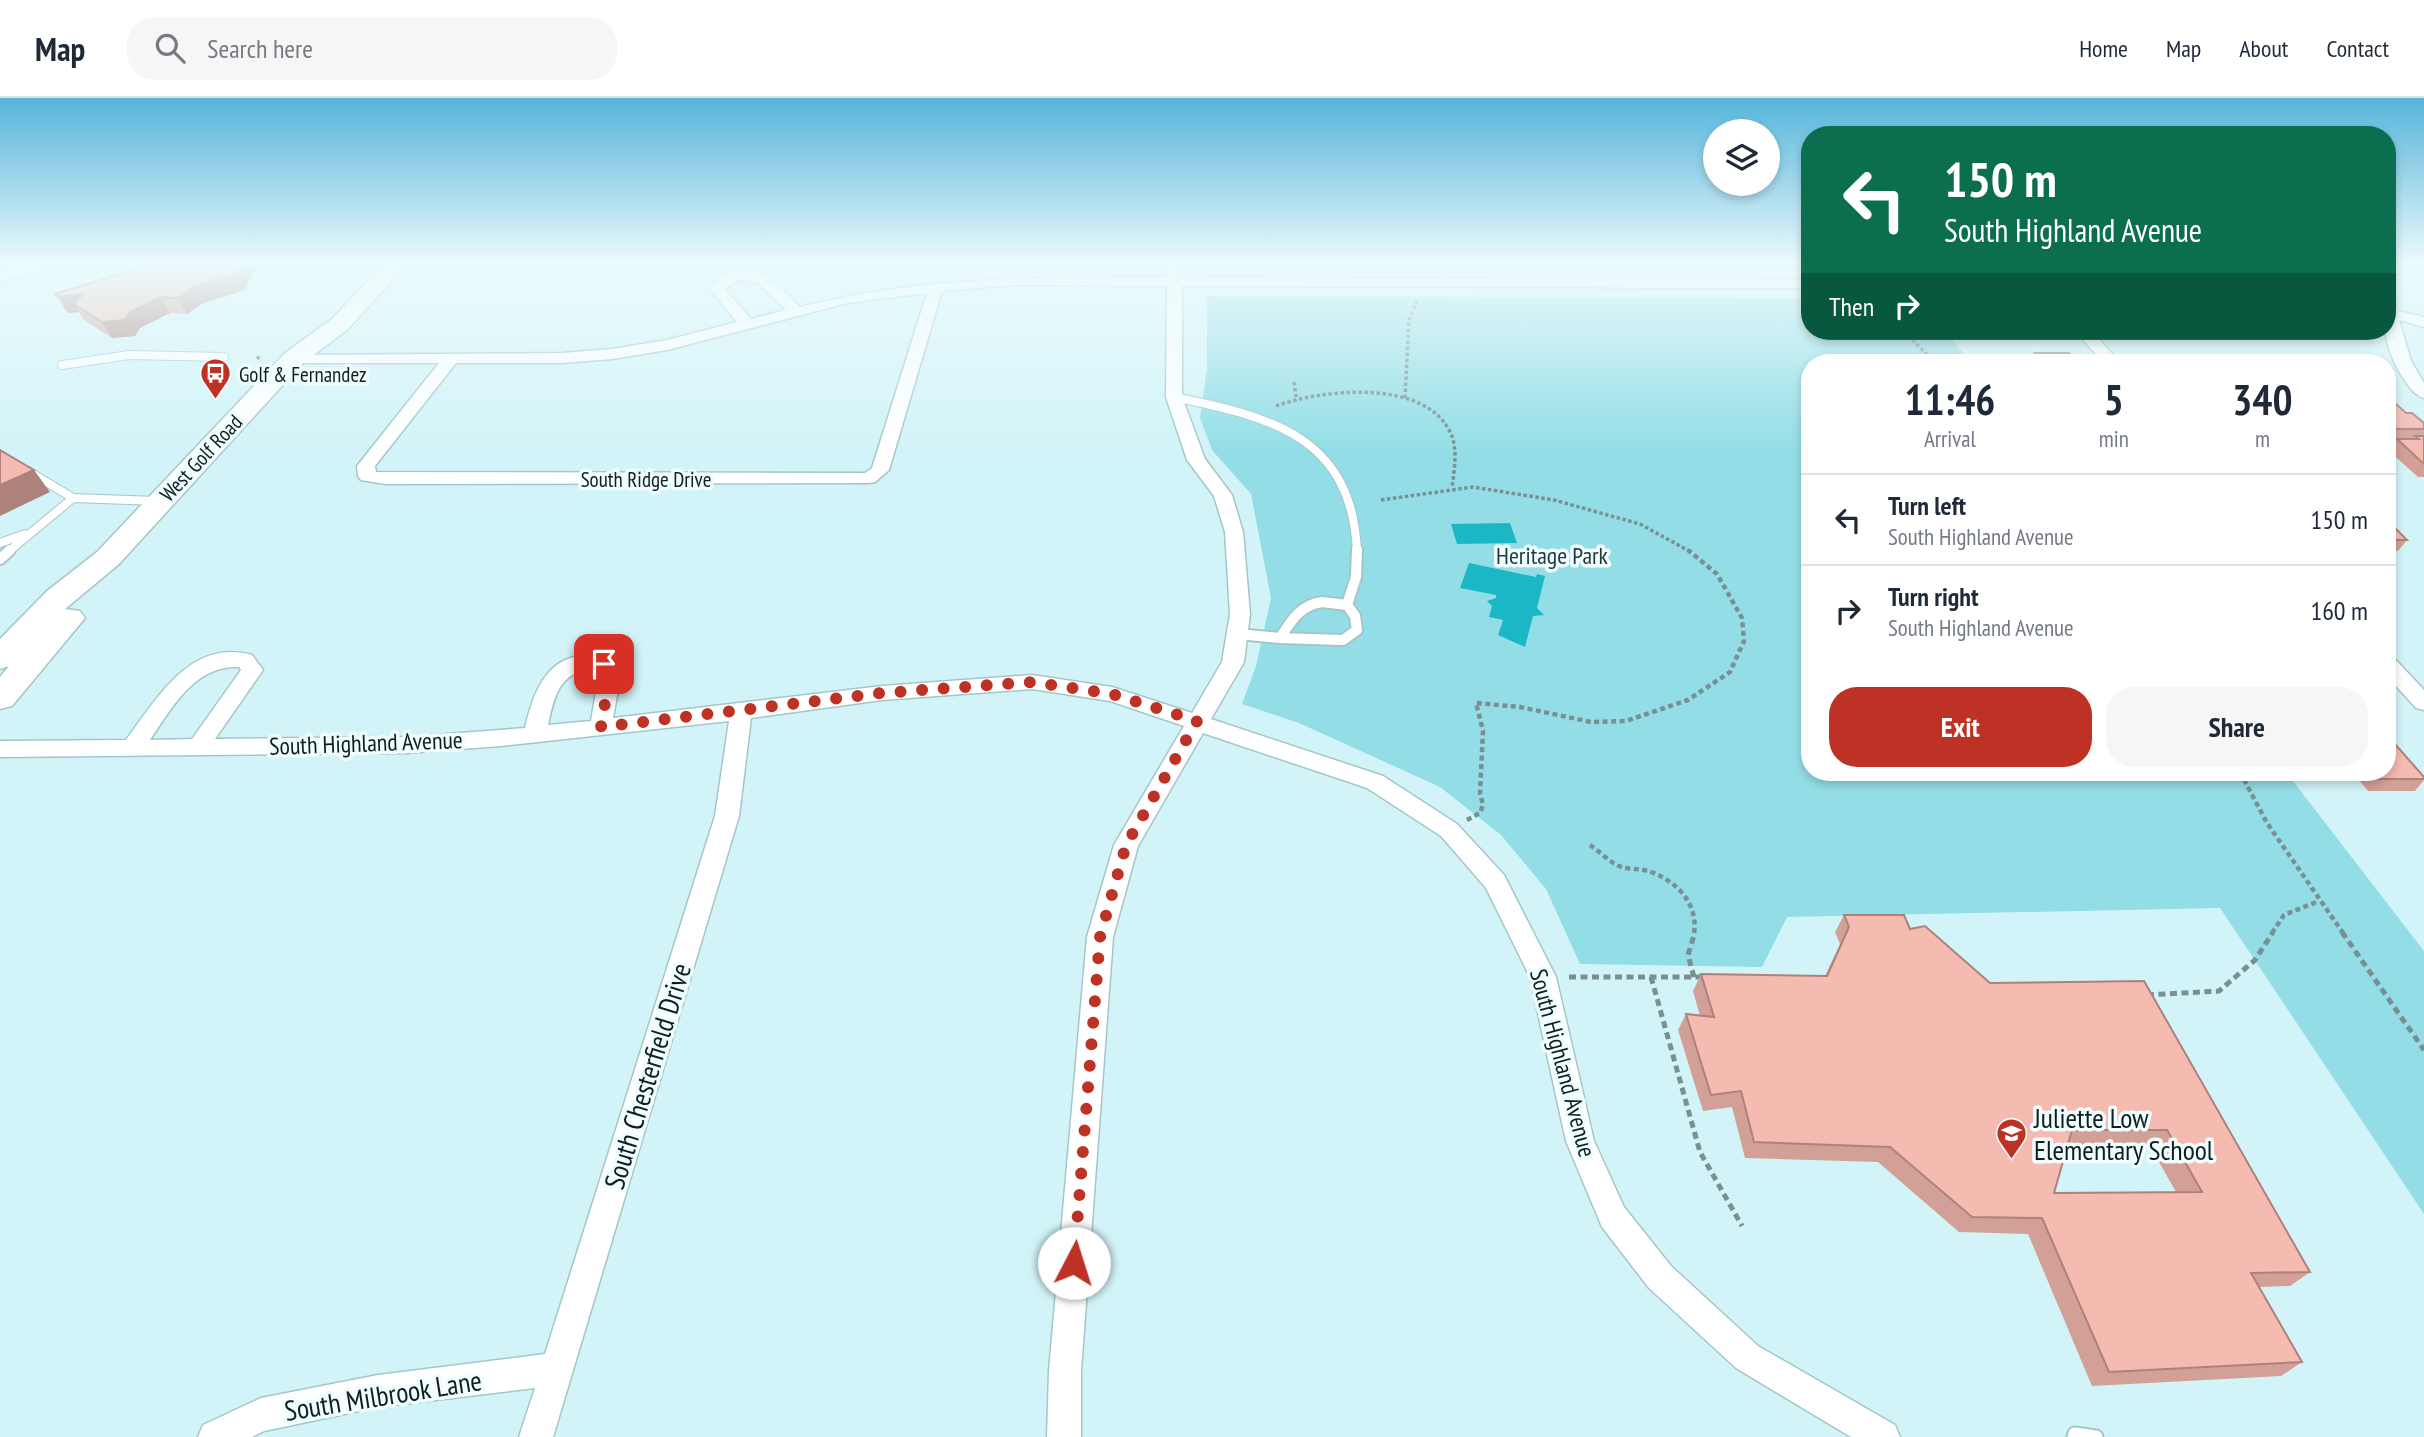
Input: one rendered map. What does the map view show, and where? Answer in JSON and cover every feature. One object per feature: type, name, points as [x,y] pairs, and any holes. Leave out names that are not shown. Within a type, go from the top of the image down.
[{"type":"main road","name":"West Golf Road","points":[[294,358],[312,325]]},
{"type":"main road","name":"West Golf Road","points":[[0,658],[58,598],[108,558],[294,358],[338,325]]},
{"type":"main road","name":"West Golf Road","points":[[0,698],[83,602],[108,558]]},
{"type":"street","points":[[294,358],[562,358],[612,354],[667,345],[741,325]]},
{"type":"street","name":"South Ridge Drive","points":[[452,359],[366,466],[367,476],[385,479],[869,478],[880,470],[924,325]]},
{"type":"street","points":[[1064,1437],[1065,1371],[1100,937],[1126,845],[1233,662],[1240,614],[1234,532],[1223,495],[1196,460],[1174,397],[1174,325]]},
{"type":"street","points":[[2091,340],[2105,354]]},
{"type":"street","points":[[2396,340],[2399,353],[2415,385],[2424,393]]},
{"type":"street","points":[[132,748],[194,671],[220,662],[245,660],[252,670],[198,747]]},
{"type":"street","points":[[535,734],[544,693],[556,674],[568,664],[581,661],[604,664],[610,673],[601,727]]},
{"type":"street","points":[[2396,673],[2424,703]]},
{"type":"street","name":"South Highland Avenue","points":[[0,749],[407,745],[741,712],[882,693],[1032,682],[1112,694],[1375,782],[1449,830],[1495,882],[1543,977],[1580,1141],[1613,1217],[1660,1277],[1747,1357],[1883,1437]]},
{"type":"street","name":"South Chesterfield Drive","points":[[536,1437],[727,816],[741,712]]},
{"type":"street","name":"South Milbrook Lane","points":[[215,1437],[261,1415],[378,1391],[556,1369]]},
{"type":"lane","points":[[62,365],[129,355],[224,357]]},
{"type":"lane","points":[[1174,397],[1233,411],[1264,422],[1299,437],[1322,455],[1341,481],[1350,507],[1359,551],[1352,594],[1347,605]]},
{"type":"lane","points":[[21,467],[73,498],[162,501]]},
{"type":"lane","points":[[0,559],[73,498]]},
{"type":"lane","points":[[0,542],[34,530]]},
{"type":"lane","points":[[1237,634],[1280,638],[1343,640],[1357,630],[1355,616],[1347,605],[1311,603],[1300,608],[1280,638]]},
{"type":"lane","points":[[2074,1437],[2075,1434],[2096,1437]]},
{"type":"path","points":[[1405,398],[1409,380],[1410,325]]},
{"type":"path","points":[[1913,340],[1926,354]]},
{"type":"path","points":[[257,359],[261,355]]},
{"type":"path","points":[[1294,382],[1296,397]]},
{"type":"path","points":[[1276,406],[1296,397],[1354,393],[1405,398],[1434,411],[1451,432],[1454,466],[1452,488]]},
{"type":"path","points":[[1381,500],[1472,486],[1554,499],[1640,524],[1698,555],[1717,573],[1742,618],[1744,641],[1730,672],[1688,700],[1656,713],[1626,721],[1591,722],[1520,707],[1476,704],[1483,732],[1479,793],[1483,805],[1480,813],[1449,830]]},
{"type":"path","points":[[2244,781],[2256,806],[2319,901],[2424,1050]]},
{"type":"path","points":[[1590,845],[1618,867],[1653,873],[1674,884],[1686,896],[1697,922],[1695,940],[1688,955],[1694,977]]},
{"type":"path","points":[[2146,995],[2219,991],[2255,960],[2284,915],[2319,901]]},
{"type":"path","points":[[1543,977],[1707,977]]},
{"type":"path","points":[[1651,977],[1700,1152],[1742,1226]]},
{"type":"green space","name":"Heritage Park","points":[[1207,325],[1801,325],[1801,340],[1953,340],[1964,354],[1801,354],[1801,781],[2293,781],[2424,951],[2424,1214],[2220,908],[1787,917],[1762,967],[1580,964],[1546,889],[1501,835],[1440,787],[1299,723],[1242,704],[1256,666],[1271,598],[1251,494],[1212,450],[1200,418],[1207,368]]},
{"type":"shaded area","points":[[1510,523],[1517,543],[1457,544],[1451,524]]},
{"type":"shaded area","points":[[1469,563],[1536,577],[1537,574],[1545,576],[1537,608],[1544,615],[1533,616],[1525,647],[1498,635],[1503,620],[1489,617],[1492,606],[1487,601],[1496,598],[1496,595],[1460,588]]},
{"type":"building","points":[[2035,353],[2070,354],[2036,354]]},
{"type":"building","points":[[2396,404],[2424,423],[2424,429],[2396,429]]},
{"type":"building","points":[[2415,436],[2424,436],[2424,464],[2397,439],[2419,439]]},
{"type":"building","points":[[0,450],[34,470],[0,485]]},
{"type":"building","points":[[2396,529],[2407,540],[2396,540]]},
{"type":"building","points":[[2396,745],[2424,777],[2396,779]]},
{"type":"building","points":[[1844,915],[1904,915],[1910,929],[1925,926],[1990,983],[2144,981],[2310,1272],[2251,1273],[2302,1362],[2109,1372],[2042,1218],[1972,1217],[1890,1147],[1754,1142],[1741,1091],[1711,1095],[1686,1014],[1714,1017],[1701,974],[1827,976],[1849,927]],"holes":[[[2072,1130],[2167,1130],[2202,1192],[2054,1193]]]},
{"type":"place","name":"Golf & Fernandez","points":[[216,401]]},
{"type":"place","name":"Juliette Low Elementary School","points":[[2011,1160]]},
{"type":"route","points":[[604,664],[610,673],[601,727],[882,693],[1032,682],[1112,694],[1197,721],[1126,845],[1100,937],[1074,1263]]}]
